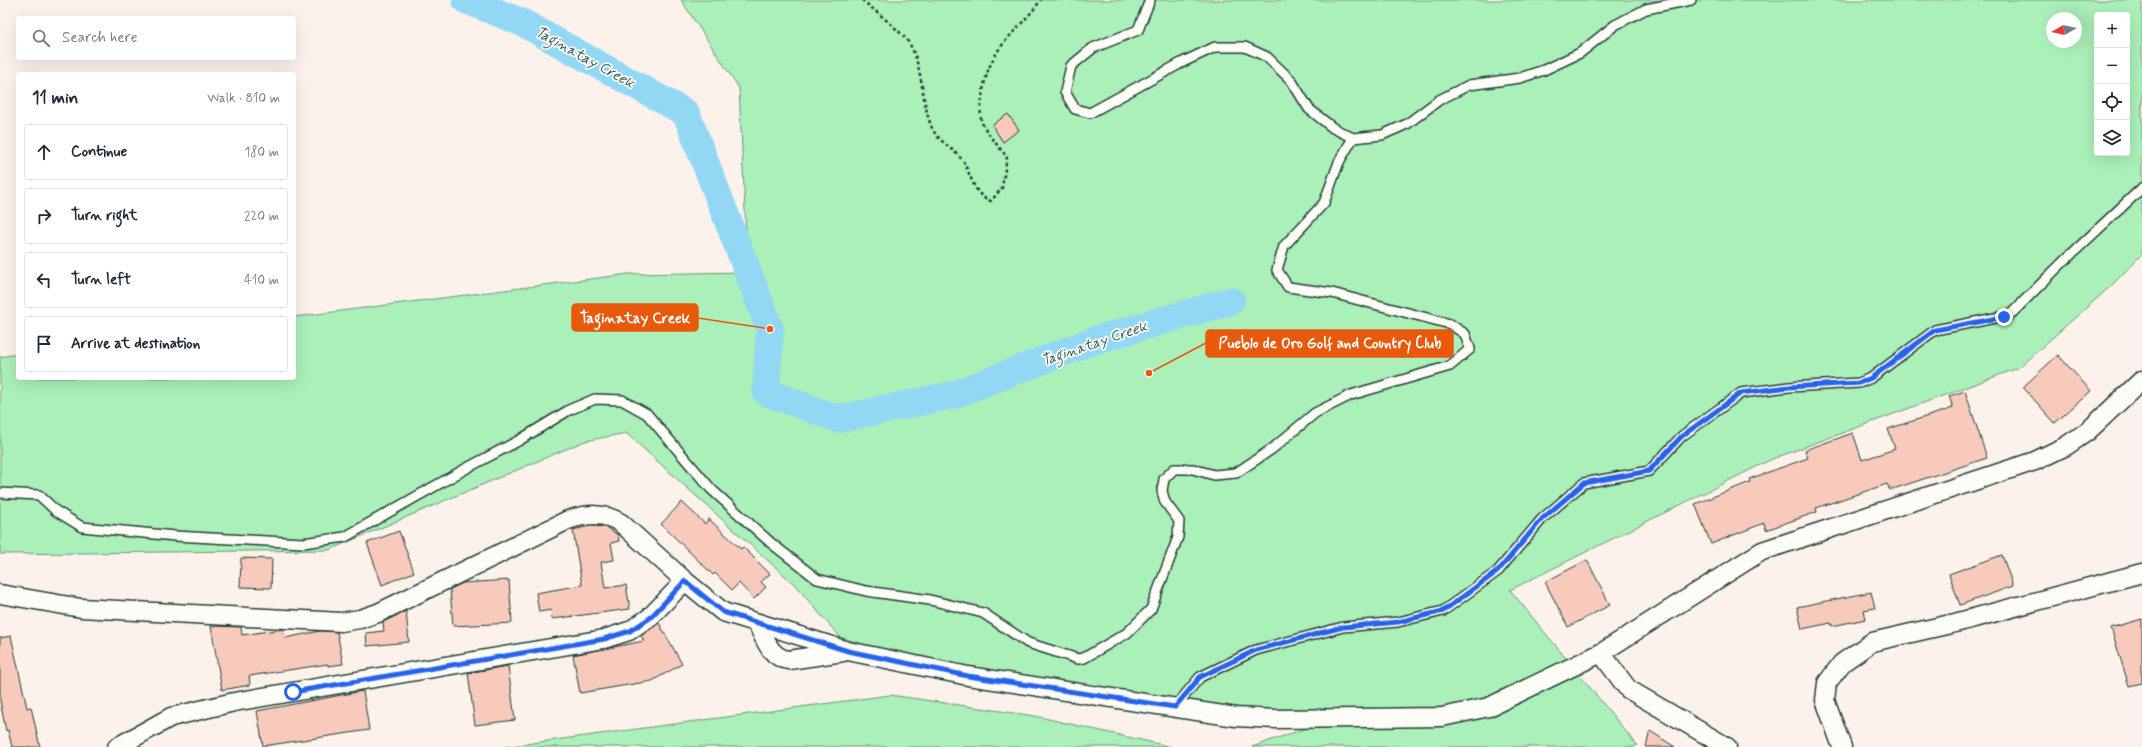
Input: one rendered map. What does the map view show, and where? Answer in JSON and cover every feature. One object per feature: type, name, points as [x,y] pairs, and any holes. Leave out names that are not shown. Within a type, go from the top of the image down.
[{"type":"street","points":[[0,594],[81,608],[341,622],[360,619],[378,613],[568,520],[584,515],[601,515],[613,518],[621,523],[685,581],[723,612],[848,651],[968,676],[1236,717],[1276,719],[1442,717],[1489,707],[1602,654],[1762,551],[2035,461],[2066,446],[2103,417],[2142,380]]},
{"type":"street","points":[[1842,747],[1825,700],[1827,683],[1842,663],[1872,642],[1955,623],[2142,573]]},
{"type":"street","points":[[117,747],[171,717],[214,707],[604,639],[630,631],[650,618],[685,581]]},
{"type":"street","points":[[757,623],[773,654],[781,659],[789,660],[848,651]]},
{"type":"street","points":[[1602,654],[1628,689],[1727,747]]},
{"type":"lane","points":[[1150,0],[1138,30],[1093,48],[1071,66],[1065,92],[1075,109],[1090,112],[1183,62],[1215,47],[1245,47],[1268,57],[1291,80],[1309,109],[1334,128],[1353,138],[1382,135],[1401,127],[1439,100],[1469,85],[1520,78],[1544,70],[1580,53],[1615,25],[1647,4],[1691,0]]},
{"type":"lane","points":[[0,493],[39,495],[56,511],[82,527],[175,536],[303,543],[338,538],[344,537],[396,509],[466,468],[518,441],[568,410],[595,399],[622,400],[647,414],[711,489],[771,543],[817,578],[866,591],[930,600],[983,613],[1028,643],[1078,658],[1084,658],[1127,633],[1151,609],[1178,537],[1179,521],[1165,502],[1162,491],[1164,479],[1174,469],[1193,469],[1214,475],[1236,473],[1272,449],[1315,413],[1351,395],[1450,366],[1470,349],[1465,334],[1450,324],[1332,293],[1288,287],[1278,270],[1284,246],[1324,203],[1339,162],[1353,138]]},
{"type":"lane","points":[[1175,707],[1200,677],[1256,650],[1343,627],[1398,622],[1443,611],[1498,571],[1542,519],[1584,483],[1649,471],[1682,436],[1741,393],[1789,387],[1859,383],[1871,378],[1935,330],[2010,315],[2062,263],[2142,188]]},
{"type":"path","points":[[862,0],[909,43],[916,65],[926,111],[933,129],[960,156],[976,189],[983,199],[991,201],[1002,188],[1007,157],[983,125],[981,118],[982,92],[988,68],[1000,46],[1041,0]]},
{"type":"green space","points":[[681,0],[2142,0],[2142,254],[2111,286],[2018,368],[1772,459],[1510,590],[1637,745],[1634,747],[1252,747],[1332,719],[1151,701],[893,654],[840,637],[794,584],[626,433],[585,441],[329,550],[0,554],[0,357],[16,354],[16,380],[296,380],[296,317],[629,274],[748,272],[739,88]]},
{"type":"green space","points":[[890,695],[1035,716],[1172,747],[503,747]]},
{"type":"building","points":[[1008,114],[1019,130],[1003,142],[992,125]]},
{"type":"building","points":[[2058,355],[2091,391],[2055,423],[2023,387]]},
{"type":"building","points":[[1965,391],[1987,458],[1890,490],[1887,484],[1816,508],[1817,512],[1766,530],[1764,523],[1711,544],[1695,504],[1750,482],[1749,479],[1808,458],[1805,450],[1853,433],[1862,460],[1895,449],[1888,429],[1953,408],[1949,396]]},
{"type":"building","points":[[682,502],[705,524],[709,519],[741,549],[743,547],[770,574],[761,582],[766,587],[754,599],[739,583],[732,590],[715,573],[713,575],[661,524]]},
{"type":"building","points":[[590,526],[605,527],[618,535],[619,541],[611,543],[614,560],[601,562],[605,588],[626,585],[630,609],[552,619],[551,610],[539,612],[536,593],[582,585],[573,530]]},
{"type":"building","points":[[399,531],[414,572],[382,585],[367,543]]},
{"type":"building","points":[[2002,555],[2013,586],[1960,605],[1949,574]]},
{"type":"building","points":[[241,558],[272,559],[271,588],[240,587]]},
{"type":"building","points":[[1587,560],[1610,605],[1568,627],[1545,582]]},
{"type":"building","points":[[509,580],[512,623],[453,626],[450,589],[463,583]]},
{"type":"building","points":[[1871,592],[1875,608],[1864,610],[1866,619],[1832,626],[1831,623],[1802,629],[1797,607]]},
{"type":"building","points":[[406,611],[409,642],[367,646],[366,633],[384,631],[383,622]]},
{"type":"building","points":[[2142,619],[2142,683],[2129,686],[2111,628]]},
{"type":"building","points":[[659,623],[682,664],[652,681],[580,693],[573,655],[644,641],[641,636]]},
{"type":"building","points":[[211,626],[241,627],[242,635],[283,629],[285,638],[320,631],[337,632],[343,664],[328,666],[328,664],[249,676],[250,685],[222,690]]},
{"type":"building","points":[[11,636],[27,708],[31,707],[40,747],[12,747],[8,730],[6,731],[0,701],[0,638]]},
{"type":"building","points":[[508,666],[515,720],[475,725],[468,673]]},
{"type":"building","points":[[363,691],[369,730],[263,746],[257,711]]},
{"type":"building","points":[[1650,731],[1675,747],[1646,747]]},
{"type":"waterway","name":"Taginatay Creek","points":[[466,0],[523,23],[686,113],[770,329],[766,392],[838,419],[953,395],[1095,340],[1231,301]]},
{"type":"place","name":"Taginatay Creek","points":[[770,329]]},
{"type":"place","name":"Pueblo de Oro Golf and Country Club","points":[[1149,373]]},
{"type":"route","points":[[293,692],[604,639],[630,631],[650,618],[685,581],[723,612],[848,651],[968,676],[1175,707],[1200,677],[1256,650],[1343,627],[1398,622],[1443,611],[1498,571],[1542,519],[1584,483],[1649,471],[1682,436],[1741,393],[1789,387],[1859,383],[1871,378],[1935,330],[2004,317]]}]
